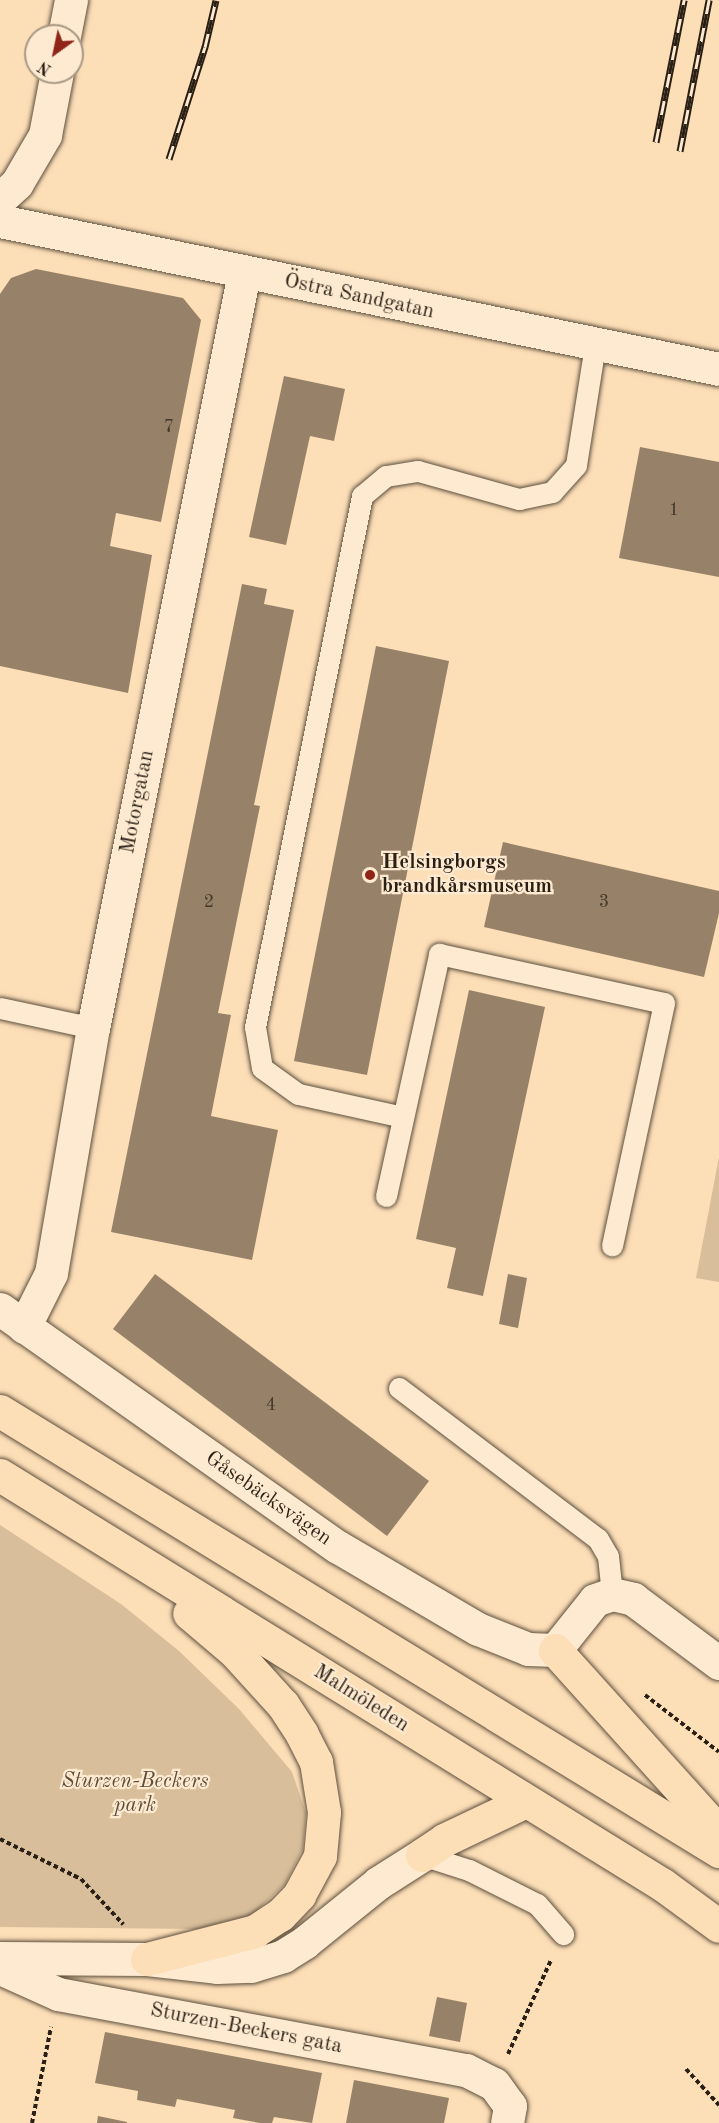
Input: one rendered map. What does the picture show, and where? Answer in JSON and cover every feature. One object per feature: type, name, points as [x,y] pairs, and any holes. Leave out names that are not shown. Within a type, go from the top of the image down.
[{"type":"highway","points":[[0,1411],[719,1851]]},
{"type":"highway","name":"Malmöleden","points":[[0,1475],[663,1885],[719,1926]]},
{"type":"highway","points":[[105,1542],[235,1652],[283,1705],[316,1762],[324,1812],[320,1856],[312,1874],[280,1915],[229,1940],[147,1959]]},
{"type":"highway","points":[[555,1650],[719,1832]]},
{"type":"highway","points":[[422,1855],[444,1840],[526,1801]]},
{"type":"street","points":[[66,24],[71,0]]},
{"type":"street","points":[[0,199],[17,183],[45,135],[55,84]]},
{"type":"street","name":"Östra Sandgatan","points":[[0,221],[719,369]]},
{"type":"street","name":"Motorgatan","points":[[12,1318],[51,1273],[93,1028],[244,273]]},
{"type":"street","name":"Gåsebäcksvägen","points":[[12,1318],[338,1547],[478,1629],[528,1649],[555,1650]]},
{"type":"street","points":[[555,1650],[595,1600],[612,1594],[633,1599],[719,1663]]},
{"type":"street","points":[[0,1958],[147,1959],[217,1967],[251,1966],[283,1956],[329,1926],[378,1883],[422,1855]]},
{"type":"street","name":"Sturzen-Beckers gata","points":[[0,1968],[58,1994],[466,2070],[494,2084]]},
{"type":"street","points":[[494,2084],[510,2106],[507,2123]]},
{"type":"lane","points":[[403,1117],[298,1094],[262,1068],[255,1027],[362,496],[386,476],[418,471],[519,499],[552,492],[576,465],[595,345]]},
{"type":"lane","points":[[386,1196],[439,954],[664,1003],[612,1245]]},
{"type":"lane","points":[[0,1008],[93,1028]]},
{"type":"lane","points":[[399,1388],[598,1539],[608,1556],[612,1594]]},
{"type":"lane","points":[[422,1855],[469,1870],[537,1904],[563,1934]]},
{"type":"path","points":[[0,1839],[81,1879],[116,1913],[147,1959]]},
{"type":"path","points":[[494,2084],[563,1934]]},
{"type":"path","points":[[32,2123],[58,1994]]},
{"type":"path","points":[[686,2069],[719,2105]]},
{"type":"green space","points":[[719,1157],[719,1282],[696,1278]]},
{"type":"green space","name":"Sturzen-Beckers park","points":[[0,1525],[121,1604],[179,1651],[239,1709],[292,1772],[306,1813],[303,1848],[285,1884],[252,1915],[198,1929],[0,1927]]},
{"type":"building","points":[[36,269],[183,298],[201,320],[161,522],[116,513],[110,546],[152,555],[128,693],[0,666],[0,294],[11,278]]},
{"type":"building","points":[[284,376],[345,389],[334,441],[310,436],[286,545],[249,537]]},
{"type":"building","points":[[640,447],[719,462],[719,577],[619,558]]},
{"type":"building","points":[[242,584],[267,589],[264,604],[294,610],[254,805],[260,806],[218,1013],[231,1015],[211,1116],[278,1130],[252,1260],[111,1232]]},
{"type":"building","points":[[376,646],[449,661],[367,1075],[294,1061]]},
{"type":"building","points":[[503,842],[719,891],[719,913],[704,977],[484,927]]},
{"type":"building","points":[[469,990],[545,1007],[483,1296],[447,1288],[456,1248],[416,1239]]},
{"type":"building","points":[[155,1274],[429,1481],[387,1536],[113,1329]]},
{"type":"building","points":[[508,1274],[527,1278],[518,1328],[499,1324]]},
{"type":"building","points":[[437,1997],[467,2003],[460,2042],[429,2036]]},
{"type":"building","points":[[105,2032],[322,2073],[312,2123],[274,2117],[272,2123],[260,2123],[233,2118],[235,2110],[177,2099],[175,2107],[137,2100],[138,2091],[95,2083]]},
{"type":"building","points":[[354,2080],[449,2098],[444,2123],[346,2123]]},
{"type":"building","points":[[98,2116],[127,2122],[127,2123],[97,2123]]},
{"type":"railway","points":[[169,159],[205,47],[216,0]]},
{"type":"railway","points":[[656,142],[684,0]]},
{"type":"railway","points":[[680,151],[709,0]]},
{"type":"place","name":"Helsingborgs brandkårsmuseum","points":[[370,875]]}]
